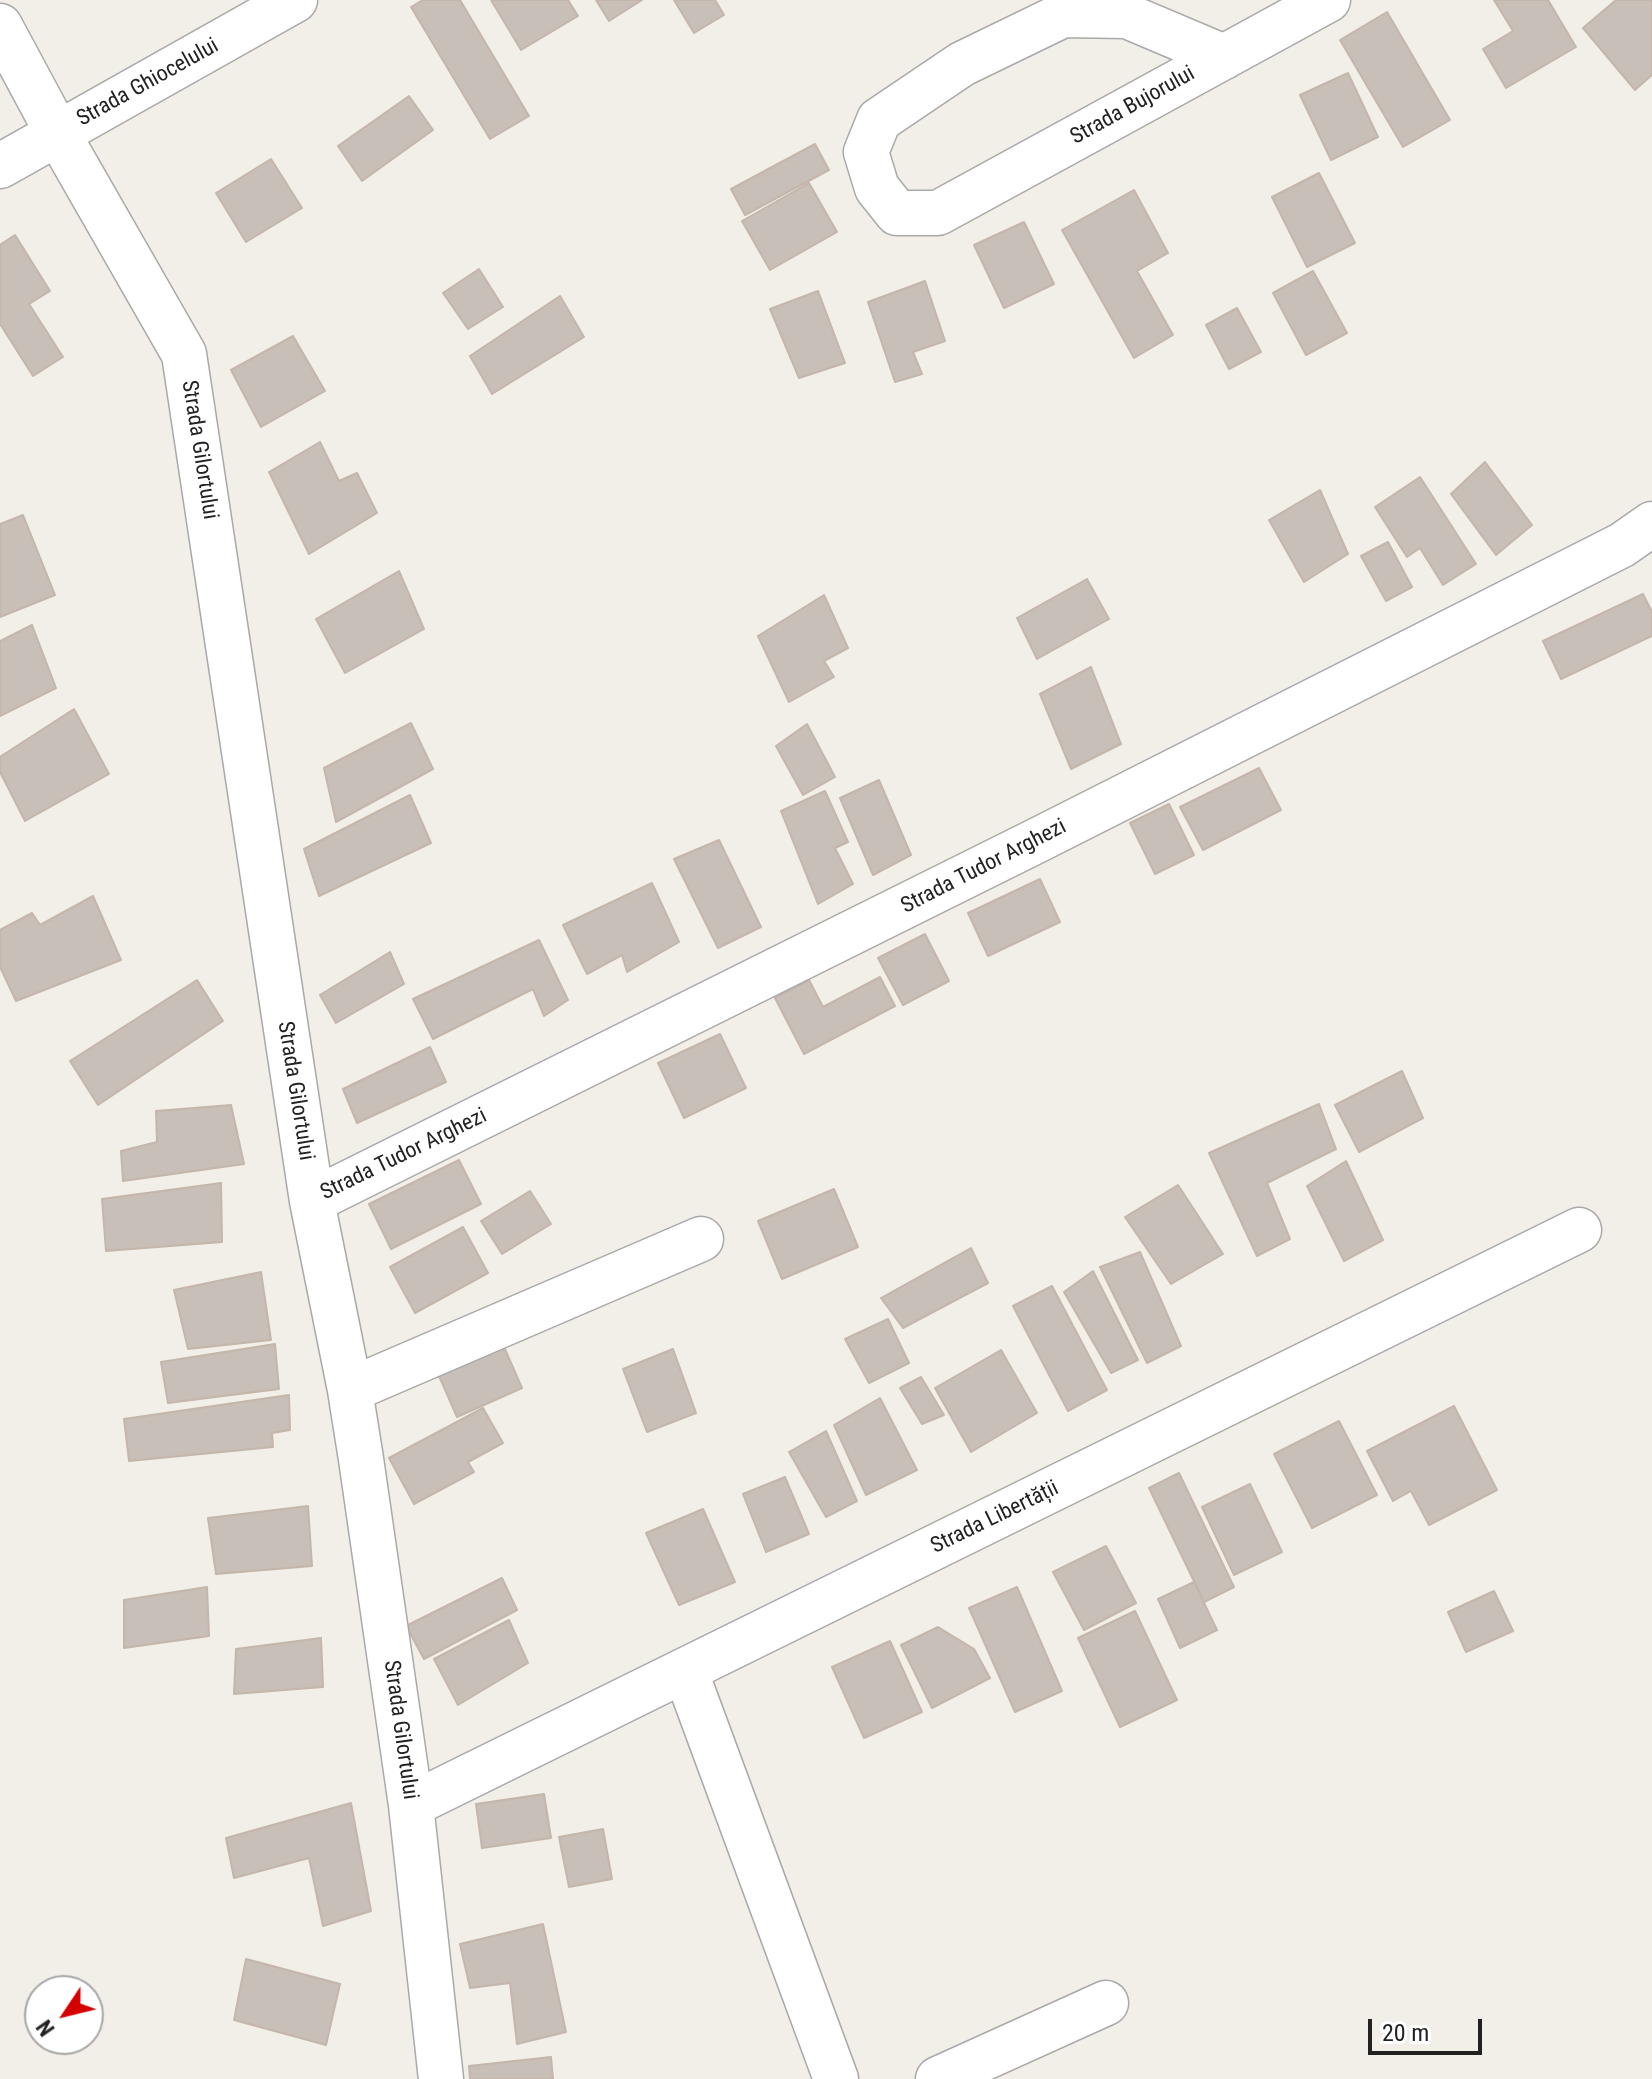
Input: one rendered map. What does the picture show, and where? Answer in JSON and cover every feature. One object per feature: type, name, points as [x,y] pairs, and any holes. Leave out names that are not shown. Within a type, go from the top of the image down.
[{"type":"street","name":"Strada Ghiocelului","points":[[0,166],[295,0]]},
{"type":"street","name":"Strada Bujorului","points":[[1224,57],[1127,16],[1063,15],[962,64],[879,120],[866,152],[877,188],[897,213],[938,213],[1224,57],[1328,0]]},
{"type":"street","name":"Strada Gilortului","points":[[0,26],[184,354],[312,1201],[350,1390],[411,1805],[441,2079]]},
{"type":"street","name":"Strada Tudor Arghezi","points":[[312,1201],[1078,820],[1622,545],[1652,524]]},
{"type":"street","name":"Strada Libertății","points":[[411,1805],[1579,1230]]},
{"type":"street","points":[[350,1390],[701,1239]]},
{"type":"street","points":[[685,1670],[836,2079]]},
{"type":"street","points":[[938,2079],[1106,2003]]},
{"type":"building","points":[[423,0],[460,0],[529,116],[490,139],[411,7]]},
{"type":"building","points":[[491,0],[568,0],[578,16],[521,50]]},
{"type":"building","points":[[596,0],[642,0],[609,21]]},
{"type":"building","points":[[674,0],[715,0],[724,15],[694,33]]},
{"type":"building","points":[[1494,0],[1548,0],[1576,47],[1506,88],[1483,49],[1513,31]]},
{"type":"building","points":[[1616,0],[1652,0],[1652,75],[1635,90],[1583,28]]},
{"type":"building","points":[[1387,12],[1450,120],[1403,147],[1340,40]]},
{"type":"building","points":[[1348,73],[1378,137],[1331,160],[1300,95]]},
{"type":"building","points":[[409,96],[433,130],[362,181],[338,146]]},
{"type":"building","points":[[815,144],[829,170],[745,215],[731,189]]},
{"type":"building","points":[[271,159],[302,208],[246,242],[216,193]]},
{"type":"building","points":[[1319,173],[1355,243],[1307,267],[1272,197]]},
{"type":"building","points":[[809,183],[837,232],[770,270],[742,221]]},
{"type":"building","points":[[1134,190],[1168,253],[1137,271],[1173,335],[1134,358],[1062,230]]},
{"type":"building","points":[[1024,222],[1054,284],[1004,308],[974,245]]},
{"type":"building","points":[[15,235],[50,291],[29,304],[63,357],[33,376],[0,324],[0,245]]},
{"type":"building","points":[[479,269],[503,307],[468,329],[443,293]]},
{"type":"building","points":[[1313,271],[1347,333],[1306,355],[1273,293]]},
{"type":"building","points":[[925,281],[945,341],[913,352],[922,374],[895,382],[868,302]]},
{"type":"building","points":[[818,291],[845,363],[799,378],[770,309]]},
{"type":"building","points":[[560,296],[584,337],[492,394],[470,356]]},
{"type":"building","points":[[1237,308],[1261,352],[1229,369],[1206,325]]},
{"type":"building","points":[[293,336],[325,391],[261,427],[231,370]]},
{"type":"building","points":[[320,442],[339,481],[357,473],[377,513],[309,554],[269,472]]},
{"type":"building","points":[[1485,462],[1532,525],[1496,555],[1451,494]]},
{"type":"building","points":[[1420,477],[1476,564],[1443,585],[1420,548],[1407,557],[1375,507]]},
{"type":"building","points":[[1320,490],[1348,554],[1304,582],[1269,520]]},
{"type":"building","points":[[23,515],[55,595],[0,617],[0,524]]},
{"type":"building","points":[[1388,542],[1412,587],[1386,601],[1361,556]]},
{"type":"building","points":[[399,571],[424,629],[345,673],[316,619]]},
{"type":"building","points":[[1087,579],[1109,619],[1037,659],[1017,618]]},
{"type":"building","points":[[1643,594],[1652,612],[1652,636],[1561,679],[1543,641]]},
{"type":"building","points":[[824,595],[848,648],[824,661],[834,677],[789,702],[758,636]]},
{"type":"building","points":[[32,625],[56,688],[0,716],[0,641]]},
{"type":"building","points":[[1091,667],[1121,744],[1071,769],[1040,694]]},
{"type":"building","points":[[74,709],[109,774],[25,821],[0,772],[0,757]]},
{"type":"building","points":[[411,723],[433,769],[336,822],[324,768]]},
{"type":"building","points":[[807,724],[835,777],[803,795],[776,746]]},
{"type":"building","points":[[1259,768],[1281,810],[1203,850],[1180,807]]},
{"type":"building","points":[[879,780],[911,855],[873,875],[840,798]]},
{"type":"building","points":[[825,791],[848,842],[835,848],[853,884],[818,904],[781,811]]},
{"type":"building","points":[[410,795],[431,843],[319,896],[304,849]]},
{"type":"building","points":[[1169,804],[1194,855],[1155,874],[1130,823]]},
{"type":"building","points":[[719,840],[761,927],[718,948],[674,859]]},
{"type":"building","points":[[1040,879],[1060,922],[988,956],[968,913]]},
{"type":"building","points":[[652,883],[679,942],[627,972],[622,955],[587,974],[563,925]]},
{"type":"building","points":[[93,896],[121,960],[16,1001],[0,967],[0,930],[32,913],[40,925]]},
{"type":"building","points":[[925,934],[949,981],[903,1005],[878,958]]},
{"type":"building","points":[[539,940],[568,1000],[544,1016],[533,989],[433,1039],[413,999]]},
{"type":"building","points":[[390,952],[404,984],[336,1023],[320,995]]},
{"type":"building","points":[[880,977],[895,1006],[804,1054],[775,998],[809,980],[823,1007]]},
{"type":"building","points":[[197,980],[223,1021],[98,1105],[70,1061]]},
{"type":"building","points":[[720,1034],[746,1088],[684,1118],[658,1063]]},
{"type":"building","points":[[430,1047],[446,1082],[357,1123],[343,1089]]},
{"type":"building","points":[[1402,1071],[1423,1118],[1359,1152],[1335,1105]]},
{"type":"building","points":[[1319,1104],[1336,1149],[1267,1183],[1290,1239],[1257,1256],[1209,1153]]},
{"type":"building","points":[[231,1105],[244,1164],[123,1181],[121,1151],[157,1142],[156,1111]]},
{"type":"building","points":[[459,1160],[481,1204],[391,1249],[369,1204]]},
{"type":"building","points":[[1346,1161],[1383,1240],[1344,1261],[1307,1186]]},
{"type":"building","points":[[221,1183],[222,1242],[106,1251],[102,1199]]},
{"type":"building","points":[[1178,1185],[1223,1254],[1171,1284],[1125,1217]]},
{"type":"building","points":[[834,1189],[858,1247],[782,1279],[758,1221]]},
{"type":"building","points":[[530,1191],[551,1224],[502,1254],[481,1221]]},
{"type":"building","points":[[463,1227],[488,1273],[415,1313],[390,1267]]},
{"type":"building","points":[[971,1248],[988,1283],[903,1328],[881,1298]]},
{"type":"building","points":[[1140,1252],[1181,1346],[1147,1363],[1100,1267]]},
{"type":"building","points":[[1093,1271],[1138,1360],[1111,1373],[1064,1292]]},
{"type":"building","points":[[261,1272],[271,1340],[188,1349],[174,1290]]},
{"type":"building","points":[[1052,1286],[1107,1390],[1068,1411],[1013,1306]]},
{"type":"building","points":[[888,1319],[909,1363],[869,1383],[845,1339]]},
{"type":"building","points":[[275,1344],[279,1389],[168,1403],[161,1362]]},
{"type":"building","points":[[504,1347],[522,1388],[457,1417],[439,1376]]},
{"type":"building","points":[[673,1349],[696,1413],[647,1432],[623,1369]]},
{"type":"building","points":[[1001,1350],[1037,1413],[971,1452],[935,1388]]},
{"type":"building","points":[[921,1377],[944,1415],[922,1424],[900,1388]]},
{"type":"building","points":[[289,1395],[290,1430],[272,1433],[273,1447],[129,1461],[124,1419]]},
{"type":"building","points":[[880,1398],[917,1470],[866,1495],[834,1425]]},
{"type":"building","points":[[1454,1406],[1497,1490],[1429,1525],[1411,1491],[1393,1501],[1367,1451]]},
{"type":"building","points":[[483,1408],[503,1443],[468,1462],[474,1472],[414,1504],[389,1458]]},
{"type":"building","points":[[1339,1421],[1377,1495],[1312,1528],[1274,1454]]},
{"type":"building","points":[[826,1431],[857,1501],[826,1517],[789,1452]]},
{"type":"building","points":[[1179,1473],[1234,1587],[1204,1602],[1149,1488]]},
{"type":"building","points":[[785,1477],[809,1534],[766,1552],[743,1494]]},
{"type":"building","points":[[1250,1484],[1282,1552],[1234,1575],[1202,1507]]},
{"type":"building","points":[[308,1506],[312,1566],[216,1574],[208,1518]]},
{"type":"building","points":[[703,1509],[735,1582],[679,1605],[646,1533]]},
{"type":"building","points":[[1106,1546],[1136,1603],[1084,1630],[1053,1572]]},
{"type":"building","points":[[502,1578],[517,1610],[424,1659],[406,1626]]},
{"type":"building","points":[[1194,1582],[1217,1630],[1180,1648],[1158,1599]]},
{"type":"building","points":[[207,1587],[209,1636],[124,1648],[124,1600]]},
{"type":"building","points":[[1017,1587],[1062,1691],[1015,1712],[969,1608]]},
{"type":"building","points":[[1494,1591],[1513,1631],[1466,1652],[1448,1612]]},
{"type":"building","points":[[1135,1611],[1177,1700],[1120,1727],[1078,1638]]},
{"type":"building","points":[[509,1620],[528,1663],[458,1705],[434,1659]]},
{"type":"building","points":[[938,1627],[974,1649],[990,1678],[932,1708],[901,1645]]},
{"type":"building","points":[[321,1638],[323,1687],[234,1694],[236,1649]]},
{"type":"building","points":[[890,1641],[922,1712],[864,1738],[832,1667]]},
{"type":"building","points":[[544,1794],[551,1838],[482,1848],[476,1804]]},
{"type":"building","points":[[351,1803],[371,1911],[323,1926],[309,1858],[234,1878],[226,1838]]},
{"type":"building","points":[[603,1829],[612,1879],[569,1887],[559,1837]]},
{"type":"building","points":[[543,1924],[566,2032],[517,2044],[510,1983],[470,1988],[460,1944]]},
{"type":"building","points":[[246,1959],[340,1984],[326,2045],[234,2020]]},
{"type":"building","points":[[551,2057],[553,2079],[470,2079],[469,2066]]}]
